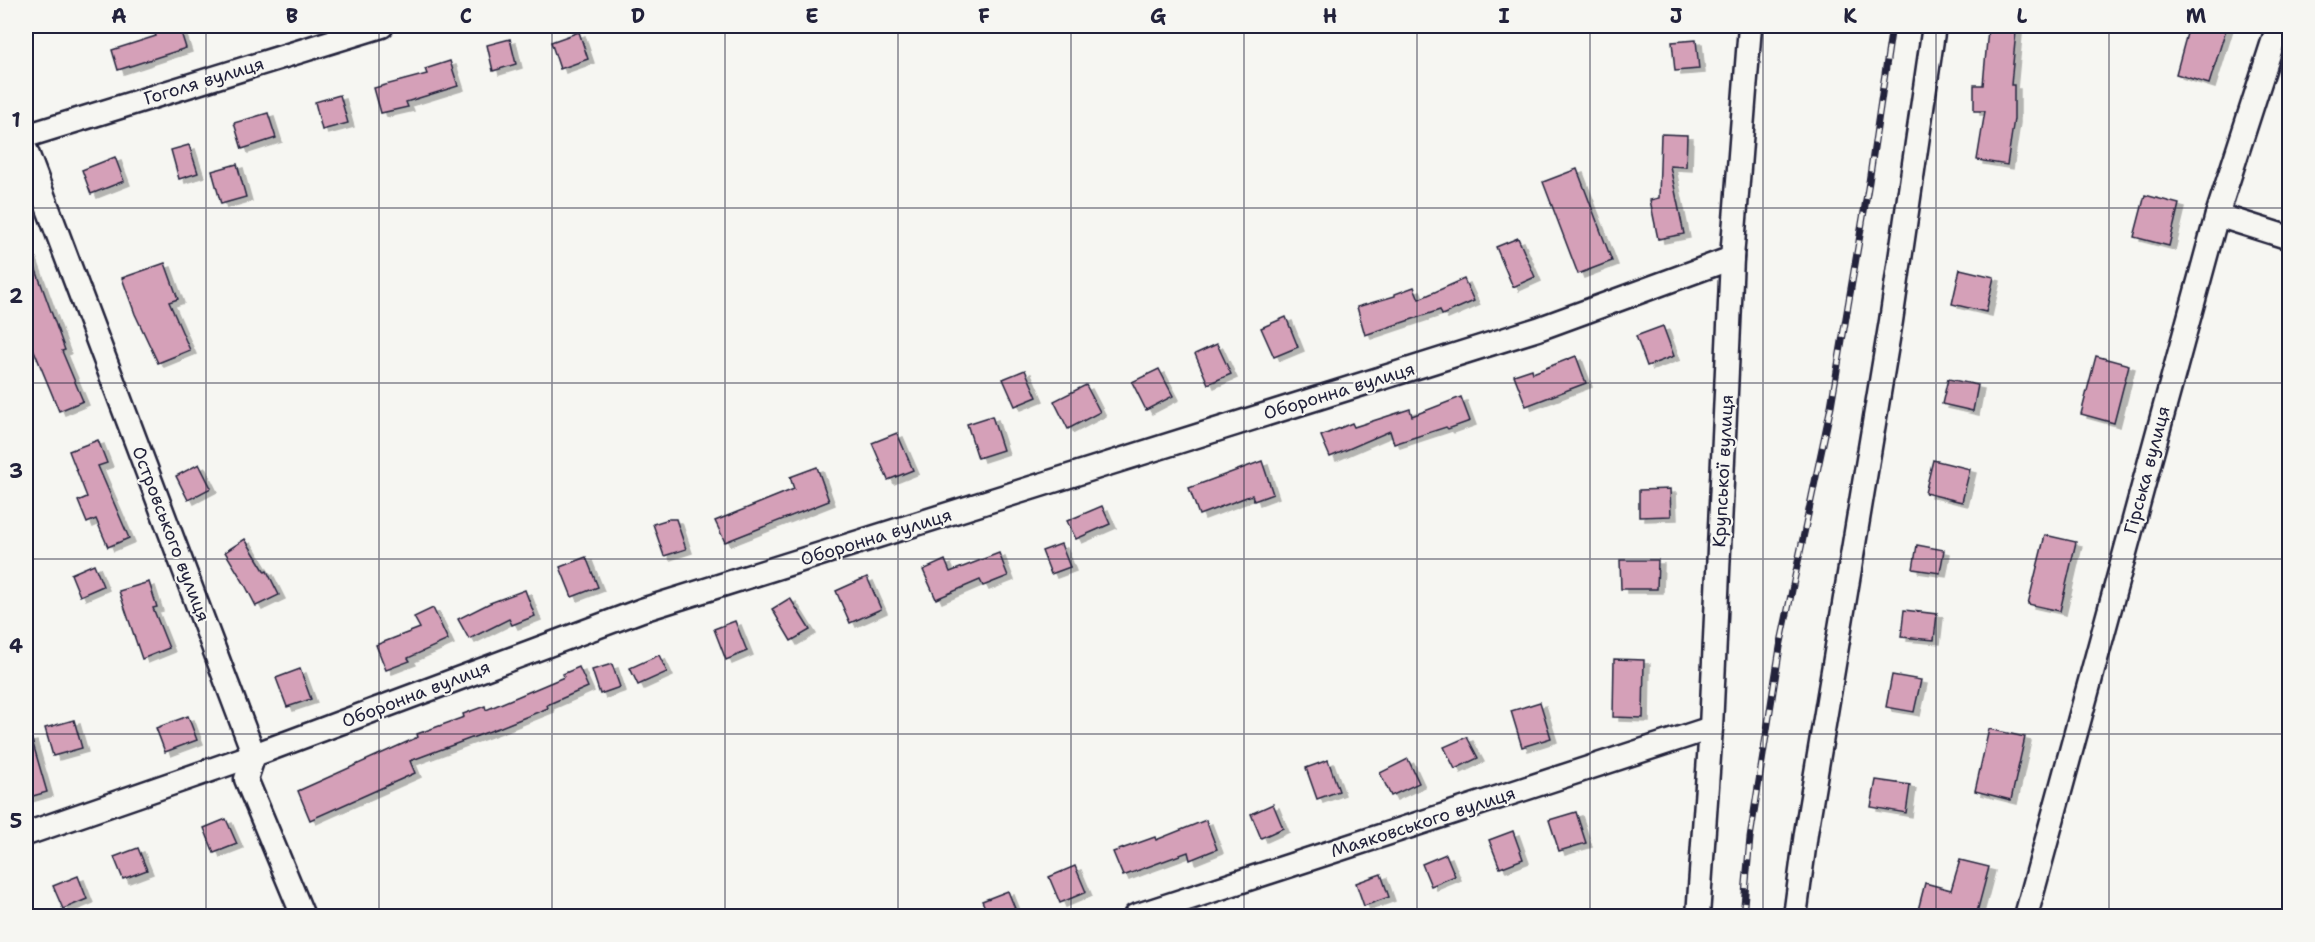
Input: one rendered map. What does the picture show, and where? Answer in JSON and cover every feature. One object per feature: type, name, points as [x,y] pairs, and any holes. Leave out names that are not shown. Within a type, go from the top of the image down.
[{"type":"street","name":"Гоголя вулиця","points":[[26,136],[382,26]]},
{"type":"street","name":"Крупської вулиця","points":[[1698,916],[1711,728],[1732,258],[1750,26]]},
{"type":"street","points":[[1795,916],[1806,833],[1891,321],[1934,26]]},
{"type":"street","name":"Гірська вулиця","points":[[2026,916],[2217,215],[2278,26]]},
{"type":"street","name":"Островського вулиця","points":[[26,150],[254,755]]},
{"type":"street","points":[[2217,215],[2289,238]]},
{"type":"street","name":"Оборонна вулиця","points":[[26,834],[254,755],[642,610],[1538,329],[1732,258]]},
{"type":"street","name":"Маяковського вулиця","points":[[1135,916],[1711,728]]},
{"type":"street","points":[[254,755],[246,779],[303,916]]},
{"type":"building","points":[[152,26],[179,26],[186,48],[118,70],[112,50],[156,36]]},
{"type":"building","points":[[2189,26],[2227,26],[2209,84],[2176,74]]},
{"type":"building","points":[[1988,29],[2016,31],[2011,85],[2014,85],[2014,119],[2007,165],[1977,160],[1985,111],[1974,111],[1974,85],[1983,85]]},
{"type":"building","points":[[579,32],[588,59],[560,69],[551,42]]},
{"type":"building","points":[[510,39],[516,64],[493,71],[487,45]]},
{"type":"building","points":[[1696,40],[1699,69],[1675,71],[1672,42]]},
{"type":"building","points":[[450,61],[458,86],[406,102],[408,107],[381,113],[374,88],[427,74],[425,69]]},
{"type":"building","points":[[340,95],[348,123],[322,130],[315,102]]},
{"type":"building","points":[[268,113],[276,138],[242,149],[234,123]]},
{"type":"building","points":[[1661,134],[1687,135],[1686,167],[1670,166],[1684,234],[1658,239],[1650,200],[1659,198]]},
{"type":"building","points":[[189,145],[198,173],[179,179],[171,150]]},
{"type":"building","points":[[115,157],[124,181],[91,194],[82,170]]},
{"type":"building","points":[[237,164],[246,197],[221,204],[212,171]]},
{"type":"building","points":[[1577,169],[1612,261],[1578,274],[1543,182]]},
{"type":"building","points":[[2145,195],[2179,204],[2169,246],[2134,237]]},
{"type":"building","points":[[1518,238],[1535,277],[1513,287],[1496,247]]},
{"type":"building","points":[[26,245],[65,350],[62,351],[83,401],[59,411],[26,331]]},
{"type":"building","points":[[165,263],[178,299],[169,302],[190,350],[158,363],[135,314],[122,278]]},
{"type":"building","points":[[1960,269],[1994,277],[1986,312],[1952,304]]},
{"type":"building","points":[[1464,279],[1474,301],[1442,315],[1440,310],[1365,335],[1357,307],[1395,296],[1395,294],[1414,287],[1419,299]]},
{"type":"building","points":[[1286,317],[1298,347],[1274,357],[1261,328]]},
{"type":"building","points":[[1663,326],[1674,356],[1647,366],[1636,336]]},
{"type":"building","points":[[1217,344],[1231,374],[1208,384],[1195,354]]},
{"type":"building","points":[[1576,356],[1586,383],[1526,406],[1514,375],[1532,369],[1533,373]]},
{"type":"building","points":[[2096,356],[2129,365],[2114,423],[2081,414]]},
{"type":"building","points":[[1159,369],[1173,396],[1146,410],[1132,382]]},
{"type":"building","points":[[1025,370],[1037,397],[1015,406],[1003,379]]},
{"type":"building","points":[[1948,379],[1978,385],[1973,411],[1942,404]]},
{"type":"building","points":[[1086,385],[1100,412],[1068,429],[1054,401]]},
{"type":"building","points":[[1461,397],[1470,421],[1448,429],[1446,427],[1394,444],[1390,431],[1330,457],[1321,436],[1352,423],[1354,427],[1410,409],[1412,416]]},
{"type":"building","points":[[992,416],[1003,450],[978,458],[967,424]]},
{"type":"building","points":[[897,433],[913,470],[888,480],[872,443]]},
{"type":"building","points":[[98,440],[107,463],[98,466],[129,538],[108,547],[96,519],[87,523],[78,501],[87,497],[69,451]]},
{"type":"building","points":[[1933,460],[1970,469],[1962,502],[1925,493]]},
{"type":"building","points":[[1262,461],[1273,494],[1254,501],[1252,495],[1199,515],[1189,488]]},
{"type":"building","points":[[199,464],[211,488],[188,500],[176,476]]},
{"type":"building","points":[[817,467],[829,501],[725,542],[715,521],[794,489],[790,477]]},
{"type":"building","points":[[1670,489],[1671,516],[1639,517],[1639,490]]},
{"type":"building","points":[[1102,506],[1110,524],[1076,539],[1067,521]]},
{"type":"building","points":[[676,519],[686,549],[664,556],[653,524]]},
{"type":"building","points":[[2045,535],[2076,542],[2060,611],[2028,604]]},
{"type":"building","points":[[245,539],[265,572],[267,571],[279,595],[256,606],[225,552]]},
{"type":"building","points":[[1061,544],[1070,567],[1051,574],[1042,551]]},
{"type":"building","points":[[1917,545],[1944,550],[1940,573],[1913,569]]},
{"type":"building","points":[[999,553],[1008,576],[983,586],[980,580],[936,599],[923,570],[945,560],[950,572]]},
{"type":"building","points":[[586,557],[598,587],[572,597],[560,567]]},
{"type":"building","points":[[1620,560],[1658,560],[1657,589],[1621,589]]},
{"type":"building","points":[[94,564],[103,586],[80,596],[71,574]]},
{"type":"building","points":[[867,577],[881,609],[850,623],[836,591]]},
{"type":"building","points":[[149,582],[157,607],[153,608],[169,648],[142,659],[119,591]]},
{"type":"building","points":[[525,590],[535,616],[512,625],[509,619],[469,639],[458,619],[490,603]]},
{"type":"building","points":[[790,598],[810,630],[791,641],[772,609]]},
{"type":"building","points":[[433,608],[448,640],[408,658],[410,661],[386,670],[376,645],[420,628],[414,617]]},
{"type":"building","points":[[1904,610],[1937,614],[1934,640],[1901,637]]},
{"type":"building","points":[[735,621],[747,651],[726,660],[714,629]]},
{"type":"building","points":[[659,655],[667,672],[638,685],[630,668]]},
{"type":"building","points":[[1614,659],[1644,660],[1643,718],[1613,717]]},
{"type":"building","points":[[612,664],[620,687],[600,694],[592,670]]},
{"type":"building","points":[[579,667],[588,687],[547,705],[548,708],[410,761],[415,773],[310,820],[298,791],[418,737],[417,734],[464,717],[463,714],[485,706],[486,710],[564,677],[563,674]]},
{"type":"building","points":[[300,669],[311,699],[287,707],[276,678]]},
{"type":"building","points":[[1892,675],[1921,680],[1914,712],[1886,707]]},
{"type":"building","points":[[1540,702],[1551,738],[1522,747],[1511,711]]},
{"type":"building","points":[[188,716],[197,740],[165,752],[156,728]]},
{"type":"building","points":[[74,720],[82,748],[53,756],[45,728]]},
{"type":"building","points":[[1989,729],[2025,737],[2011,800],[1975,791]]},
{"type":"building","points":[[31,737],[47,792],[26,798],[26,738]]},
{"type":"building","points":[[1467,737],[1478,758],[1455,769],[1444,747]]},
{"type":"building","points":[[1408,759],[1419,783],[1391,796],[1380,773]]},
{"type":"building","points":[[1328,760],[1339,791],[1317,799],[1306,768]]},
{"type":"building","points":[[1876,780],[1910,785],[1906,813],[1871,807]]},
{"type":"building","points":[[1273,804],[1283,828],[1261,838],[1251,814]]},
{"type":"building","points":[[1576,812],[1586,843],[1559,851],[1549,820]]},
{"type":"building","points":[[226,819],[237,844],[214,853],[204,828]]},
{"type":"building","points":[[1206,820],[1217,849],[1190,860],[1188,852],[1123,876],[1113,852],[1155,837],[1156,840]]},
{"type":"building","points":[[1513,831],[1523,859],[1500,868],[1489,840]]},
{"type":"building","points":[[138,848],[147,870],[123,879],[114,857]]},
{"type":"building","points":[[1446,854],[1455,876],[1431,886],[1422,864]]},
{"type":"building","points":[[1960,860],[1989,867],[1976,916],[1917,914],[1925,883],[1951,890]]},
{"type":"building","points":[[1075,866],[1086,892],[1060,903],[1049,877]]},
{"type":"building","points":[[1381,874],[1389,897],[1364,906],[1356,883]]},
{"type":"building","points":[[78,876],[87,899],[63,909],[53,886]]},
{"type":"building","points":[[1008,891],[1018,916],[989,916],[982,901]]},
{"type":"railway","points":[[1743,916],[1750,838],[1780,647],[1831,406],[1869,182],[1892,26]]}]
